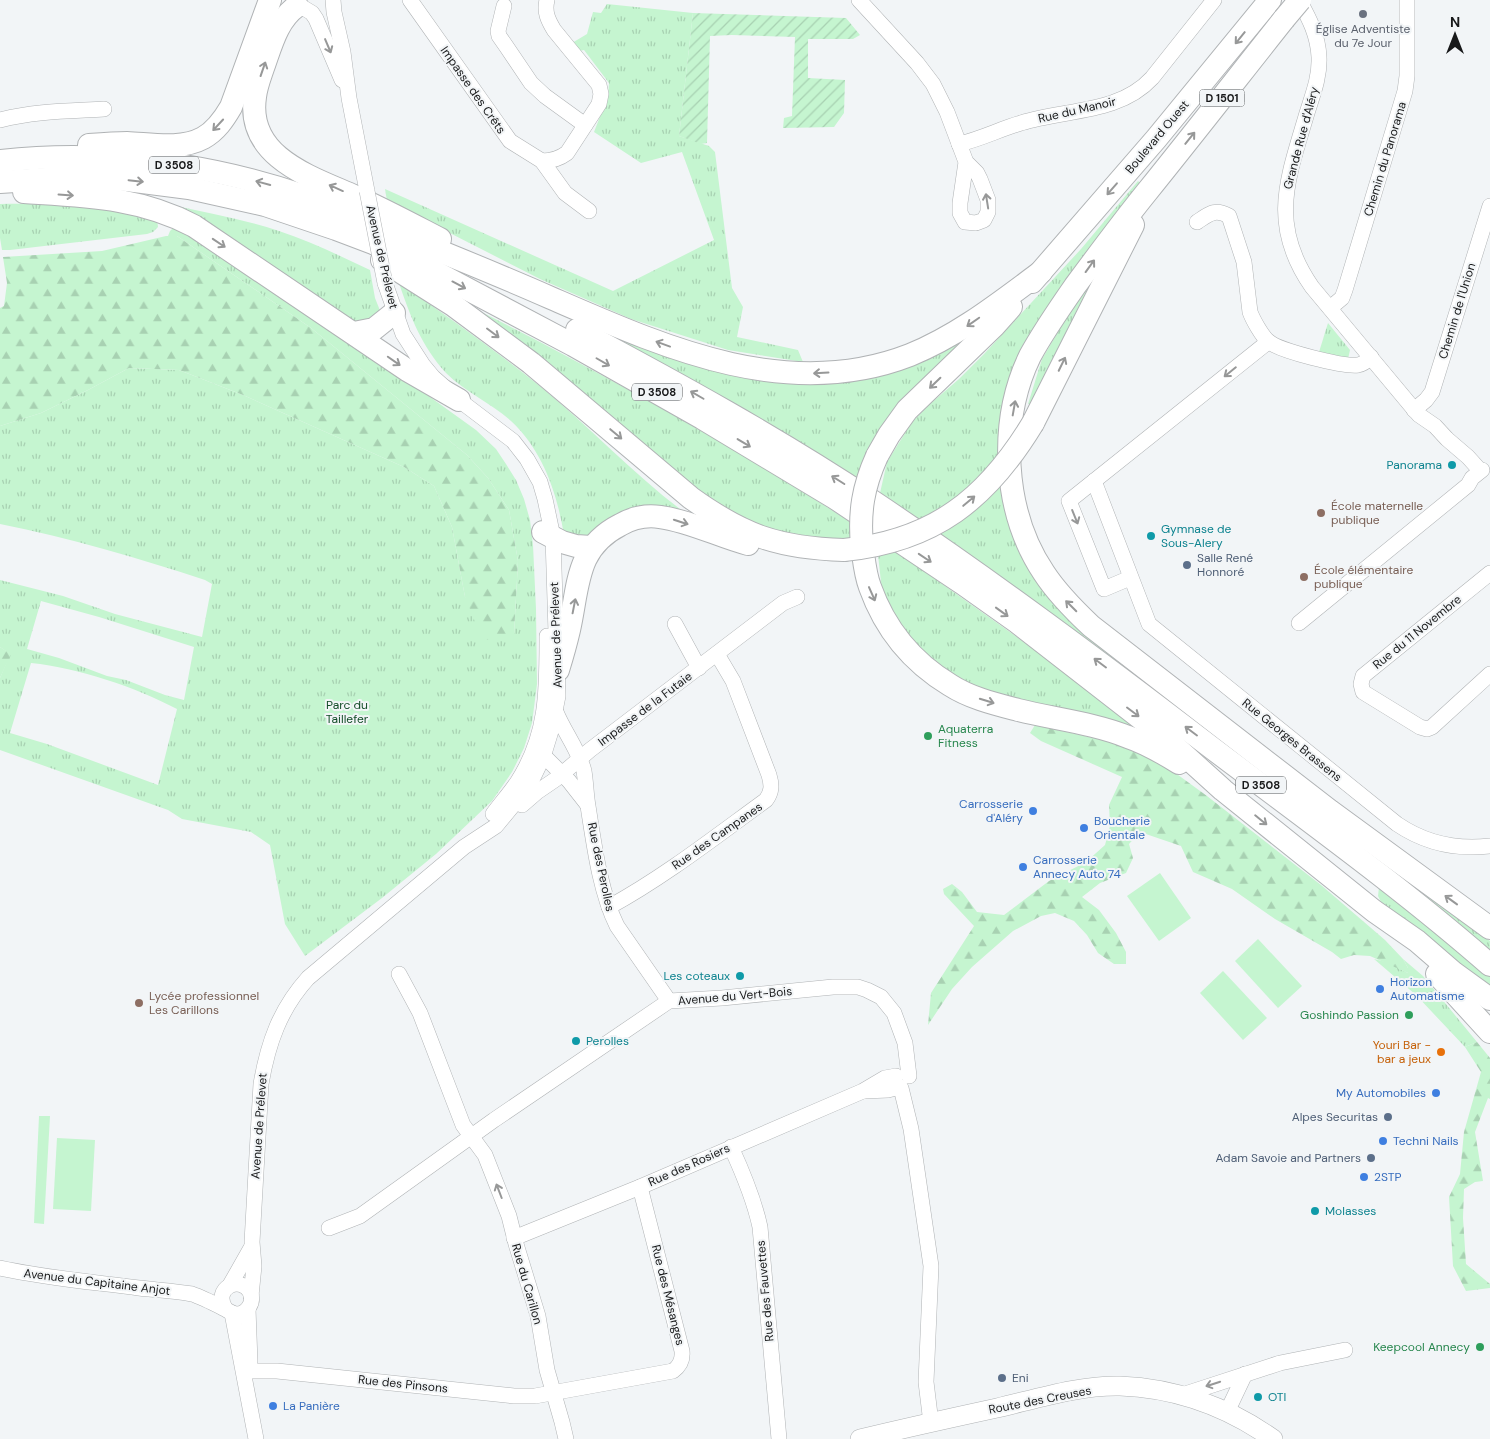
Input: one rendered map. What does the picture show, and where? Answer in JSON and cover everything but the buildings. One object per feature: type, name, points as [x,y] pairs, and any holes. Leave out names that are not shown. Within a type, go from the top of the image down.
[{"type":"highway","points":[[0,160],[101,144],[166,145],[190,143],[208,136],[224,120],[231,107],[270,0]]},
{"type":"highway","name":"Boulevard Ouest","points":[[1041,272],[1156,139],[1270,0]]},
{"type":"highway","name":"D 1501","points":[[1160,176],[1299,0]]},
{"type":"highway","points":[[296,4],[278,29],[255,96],[258,129],[271,150],[280,159],[298,170],[416,226],[535,291]]},
{"type":"highway","name":"D 3508","points":[[0,160],[107,158],[185,166],[233,175],[308,196],[372,243],[420,264],[574,345],[702,418],[835,498],[1017,622],[1161,734],[1223,790],[1374,912],[1417,941],[1454,973],[1490,998]]},
{"type":"highway","points":[[558,670],[569,630],[578,579],[591,547],[600,537],[628,520],[658,516],[678,520],[720,536],[761,548],[794,552],[872,547],[900,539],[932,526],[962,507],[1002,469],[1023,440],[1102,284],[1160,176]]},
{"type":"highway","points":[[1160,176],[1111,236],[1047,327],[1030,357],[1018,387],[1013,407],[1010,436],[1010,466],[1012,492],[1030,548],[1043,573],[1063,599],[1091,626],[1330,811],[1490,928]]},
{"type":"highway","name":"D 3508","points":[[0,182],[90,178],[165,184],[339,219],[428,252],[680,386],[814,464],[872,501],[1043,620],[1383,877],[1490,966]]},
{"type":"highway","points":[[0,190],[113,200],[143,205],[176,217],[194,226],[407,370],[459,400]]},
{"type":"highway","points":[[339,219],[535,291],[625,330],[678,350],[720,362],[775,372],[837,372],[872,366],[908,355],[963,329],[1041,272]]},
{"type":"highway","points":[[339,219],[552,380],[691,498],[714,514],[734,526],[776,542],[818,549],[853,548]]},
{"type":"highway","points":[[1041,272],[995,325],[907,410],[889,435],[870,471],[853,548],[864,567],[869,586],[880,612],[890,629],[903,647],[951,686],[978,698],[1016,710],[1128,736],[1158,750],[1223,790]]},
{"type":"highway","points":[[354,333],[374,329],[394,313]]},
{"type":"highway","points":[[548,534],[562,542],[576,546],[591,547]]},
{"type":"highway","points":[[1108,638],[1383,877]]},
{"type":"highway","points":[[1374,912],[1444,981],[1490,1032]]},
{"type":"main road","name":"Route des Creuses","points":[[860,1439],[1085,1389],[1119,1386],[1182,1395],[1227,1412],[1272,1439]]},
{"type":"street","points":[[296,4],[316,6],[326,0]]},
{"type":"street","name":"Avenue de Prélevet","points":[[252,1412],[250,1302],[254,1266],[251,1248],[261,1084],[265,1060],[276,1026],[296,992],[308,978],[464,848],[496,826],[529,786],[556,712],[558,696],[558,670],[548,534],[524,473],[507,448],[479,414],[459,400],[433,377],[418,359],[403,334],[394,313],[385,283],[367,191],[349,98],[344,52],[334,12],[333,0]]},
{"type":"street","name":"Impasse des Crêts","points":[[410,0],[510,141],[542,161],[565,193],[589,211]]},
{"type":"street","points":[[542,161],[551,161],[567,153],[599,104],[601,94],[599,85],[551,26],[545,13],[547,0]]},
{"type":"street","points":[[859,0],[917,63],[933,84],[966,162]]},
{"type":"street","name":"Rue du Manoir","points":[[960,144],[974,141],[1022,122],[1107,105],[1129,97],[1146,85],[1214,0]]},
{"type":"street","name":"Grande Rue d'Aléry","points":[[1299,0],[1314,29],[1319,56],[1316,84],[1290,171],[1286,199],[1286,219],[1290,240],[1300,268],[1312,287],[1417,412],[1483,470]]},
{"type":"street","name":"Chemin du Panorama","points":[[1330,308],[1344,295],[1405,91],[1407,76],[1406,0]]},
{"type":"street","name":"Avenue de Prélevet","points":[[296,4],[312,13],[316,19],[349,98]]},
{"type":"street","points":[[504,6],[498,31],[502,41],[531,83],[545,96],[585,125]]},
{"type":"street","points":[[0,120],[52,111],[104,109]]},
{"type":"street","name":"Chemin de l'Union","points":[[1417,412],[1432,392],[1490,206]]},
{"type":"street","points":[[1197,222],[1216,211],[1229,216],[1244,262],[1252,319],[1268,342],[1296,353],[1346,364],[1361,364],[1371,357]]},
{"type":"street","points":[[1130,578],[1104,589],[1069,501],[1268,342]]},
{"type":"street","points":[[1299,623],[1468,485],[1472,478],[1483,470]]},
{"type":"street","name":"Rue Georges Brassens","points":[[1094,481],[1149,624],[1411,834],[1440,844],[1458,847],[1490,846]]},
{"type":"street","name":"Avenue de Prélevet","points":[[464,848],[488,821],[541,750],[547,696],[548,534]]},
{"type":"street","name":"Rue du 11 Novembre","points":[[1490,573],[1363,676],[1361,684],[1363,692],[1420,727],[1427,729],[1432,727],[1490,674]]},
{"type":"street","name":"Impasse de la Futaie","points":[[496,826],[590,750],[783,603],[797,597]]},
{"type":"street","points":[[675,624],[699,668]]},
{"type":"street","name":"Rue des Campanes","points":[[608,908],[674,866],[769,796],[772,783],[733,681],[717,654]]},
{"type":"street","name":"Rue des Perolles","points":[[556,712],[580,759],[584,772],[588,805],[608,908],[617,926],[669,1002]]},
{"type":"street","points":[[541,750],[572,743]]},
{"type":"street","name":"Rue des Perolles","points":[[541,750],[588,805]]},
{"type":"street","name":"Rue du Carillon","points":[[399,974],[420,1014],[463,1125],[485,1155],[509,1216],[538,1316],[547,1370],[566,1439]]},
{"type":"street","name":"Avenue du Vert-Bois","points":[[471,1136],[669,1002],[833,987],[867,990],[881,998],[894,1014],[900,1028],[897,1067],[902,1081],[912,1095],[911,1129],[931,1266],[926,1382],[931,1423]]},
{"type":"street","name":"Rue des Rosiers","points":[[514,1238],[640,1187],[863,1091],[888,1090],[902,1081]]},
{"type":"street","points":[[329,1228],[360,1216],[471,1136]]},
{"type":"street","name":"Rue des Fauvettes","points":[[731,1147],[748,1186],[760,1227],[779,1439]]},
{"type":"street","name":"Rue des Mésanges","points":[[554,1393],[666,1373],[673,1371],[681,1363],[682,1351],[640,1187]]},
{"type":"street","name":"Avenue de Prélevet","points":[[227,1288],[251,1248]]},
{"type":"street","name":"Avenue du Capitaine Anjot","points":[[0,1268],[44,1276],[194,1295],[228,1311]]},
{"type":"street","points":[[239,1285],[247,1289],[250,1302],[241,1314],[228,1311],[221,1300],[227,1288],[239,1285]]},
{"type":"street","name":"Avenue du Capitaine Anjot","points":[[194,1295],[227,1288]]},
{"type":"street","name":"Avenue de Prélevet","points":[[228,1311],[252,1412],[256,1439]]},
{"type":"street","points":[[1182,1395],[1280,1363],[1345,1350]]},
{"type":"street","name":"Rue des Pinsons","points":[[251,1371],[514,1396],[535,1396],[554,1393]]},
{"type":"street","points":[[1227,1412],[1245,1374]]},
{"type":"green space","points":[[607,4],[693,13],[679,136],[709,146],[715,152],[732,288],[743,307],[737,337],[798,350],[803,362],[728,350],[631,319],[540,279],[387,201],[385,189],[613,291],[714,240],[682,152],[641,163],[594,132],[608,96],[609,83],[584,50],[579,51],[572,43],[587,34],[593,12],[601,13]]},
{"type":"green space","points":[[693,13],[846,18],[860,35],[853,39],[808,39],[808,78],[845,80],[844,113],[834,127],[783,128],[784,118],[792,116],[795,37],[710,36],[707,143],[701,144],[679,136]]},
{"type":"green space","points":[[1138,181],[1140,183],[1025,351],[1017,537],[1142,677],[1139,680],[982,563],[880,493],[887,462],[912,422],[984,354],[1081,249]]},
{"type":"green space","points":[[0,204],[39,204],[99,208],[157,219],[158,227],[153,232],[147,234],[2,250]]},
{"type":"green space","points":[[167,204],[237,219],[279,231],[314,244],[370,270],[375,298],[381,313],[355,325]]},
{"type":"green space","name":"Parc du Taillefer","points":[[175,226],[398,374],[476,430],[496,449],[516,480],[530,520],[536,609],[537,684],[532,723],[524,748],[512,772],[492,801],[436,854],[382,898],[305,956],[285,924],[270,845],[251,832],[182,819],[168,810],[0,750],[0,678],[10,654],[0,647],[0,580],[63,596],[115,614],[202,637],[212,584],[205,580],[104,549],[0,524],[0,426],[41,413],[129,368],[179,370],[243,395],[404,467],[434,486],[452,527],[465,597],[514,634],[518,561],[509,510],[488,478],[467,455],[311,328],[177,236],[168,236]],"holes":[[[41,601],[194,647],[184,700],[27,649]],[[31,663],[87,674],[125,686],[177,709],[158,785],[47,744],[10,733]]]},
{"type":"green space","points":[[166,236],[177,236],[311,328],[467,455],[488,478],[509,510],[518,561],[514,634],[506,641],[482,639],[465,597],[452,527],[434,486],[404,467],[243,395],[179,370],[129,368],[41,413],[0,426],[0,308],[4,306],[7,283],[3,257],[102,251]]},
{"type":"green space","points":[[1104,261],[1034,405],[1028,404],[1042,359]]},
{"type":"green space","points":[[399,283],[541,387],[650,485],[688,515],[594,537],[564,535],[553,488],[532,446],[511,421],[446,373],[423,342]]},
{"type":"green space","points":[[462,302],[660,407],[805,493],[852,523],[852,543],[814,544],[734,520]]},
{"type":"green space","points":[[1328,323],[1350,350],[1348,359],[1319,352]]},
{"type":"green space","points":[[597,329],[775,381],[977,329],[858,480]]},
{"type":"green space","points":[[876,537],[1052,662],[1150,735],[989,692],[945,669],[924,652],[902,629],[882,591]]},
{"type":"green space","points":[[0,647],[11,654],[0,678]]},
{"type":"green space","points":[[1035,725],[1103,740],[1139,752],[1163,764],[1321,885],[1385,940],[1403,959],[1408,968],[1408,973],[1370,956],[1354,955],[1341,959],[1275,919],[1232,889],[1193,872],[1181,846],[1140,832],[1129,844],[1133,858],[1126,873],[1100,883],[1082,897],[1099,910],[1116,933],[1126,952],[1126,964],[1114,964],[1098,953],[1087,935],[1074,921],[1055,913],[1041,916],[1013,931],[972,967],[952,989],[928,1025],[931,993],[974,926],[944,894],[943,889],[952,884],[962,892],[977,912],[1004,915],[1049,881],[1086,862],[1105,845],[1110,826],[1109,805],[1122,777],[1041,741],[1030,733]]},
{"type":"green space","points":[[1160,873],[1191,918],[1159,941],[1127,896]]},
{"type":"green space","points":[[1396,873],[1490,941],[1490,958]]},
{"type":"green space","points":[[1379,887],[1490,974],[1490,994],[1383,906],[1378,896]]},
{"type":"green space","points":[[1258,939],[1302,986],[1278,1008],[1235,961]]},
{"type":"green space","points":[[1374,959],[1386,962],[1408,973],[1408,968],[1403,959],[1423,976],[1477,1042],[1465,1047],[1416,995]]},
{"type":"green space","points":[[1223,971],[1267,1018],[1243,1040],[1200,993]]},
{"type":"green space","points":[[1477,1042],[1490,1058],[1490,1099],[1488,1098],[1475,1132],[1483,1181],[1475,1182],[1464,1189],[1463,1218],[1466,1264],[1490,1284],[1490,1288],[1466,1291],[1453,1266],[1449,1197],[1460,1174],[1464,1132],[1481,1072],[1465,1047]]},
{"type":"green space","points":[[39,1116],[50,1116],[44,1224],[34,1223]]},
{"type":"green space","points":[[57,1138],[95,1140],[91,1211],[53,1209]]},
{"type":"place","name":"Église Adventiste du 7e Jour","points":[[1363,14]]},
{"type":"place","name":"Panorama","points":[[1452,465]]},
{"type":"place","name":"École maternelle publique","points":[[1321,513]]},
{"type":"place","name":"Gymnase de Sous-Alery","points":[[1151,536]]},
{"type":"place","name":"Salle René Honnoré","points":[[1187,565]]},
{"type":"place","name":"École élémentaire publique","points":[[1304,577]]},
{"type":"place","name":"Aquaterra Fitness","points":[[928,736]]},
{"type":"place","name":"Carrosserie d'Aléry","points":[[1033,811]]},
{"type":"place","name":"Boucherie Orientale","points":[[1084,828]]},
{"type":"place","name":"Carrosserie Annecy Auto 74","points":[[1023,867]]},
{"type":"place","name":"Les coteaux","points":[[740,976]]},
{"type":"place","name":"Horizon Automatisme","points":[[1380,989]]},
{"type":"place","name":"Lycée professionnel Les Carillons","points":[[139,1003]]},
{"type":"place","name":"Goshindo Passion","points":[[1409,1015]]},
{"type":"place","name":"Perolles","points":[[576,1041]]},
{"type":"place","name":"Youri Bar - bar a jeux","points":[[1441,1052]]},
{"type":"place","name":"My Automobiles","points":[[1436,1093]]},
{"type":"place","name":"Alpes Securitas","points":[[1388,1117]]},
{"type":"place","name":"Techni Nails","points":[[1383,1141]]},
{"type":"place","name":"Adam Savoie and Partners","points":[[1371,1158]]},
{"type":"place","name":"2STP","points":[[1364,1177]]},
{"type":"place","name":"Molasses","points":[[1315,1211]]},
{"type":"place","name":"Keepcool Annecy","points":[[1480,1347]]},
{"type":"place","name":"Eni","points":[[1002,1378]]},
{"type":"place","name":"OTI","points":[[1258,1397]]},
{"type":"place","name":"La Panière","points":[[273,1406]]}]
